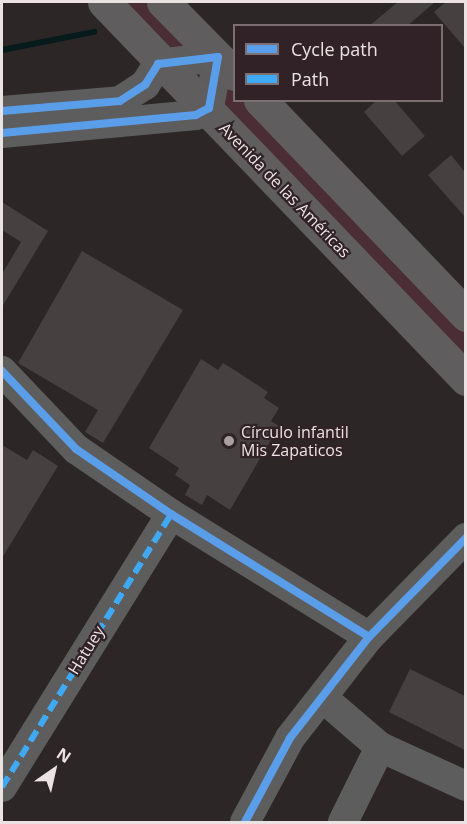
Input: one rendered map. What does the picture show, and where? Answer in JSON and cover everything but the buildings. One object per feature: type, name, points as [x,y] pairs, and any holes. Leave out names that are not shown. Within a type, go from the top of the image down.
[{"type":"main road","name":"Avenida de las Américas","points":[[104,2],[465,379]]},
{"type":"main road","points":[[163,2],[226,66]]},
{"type":"main road","points":[[262,102],[465,315]]},
{"type":"street","points":[[2,111],[120,101],[145,85],[162,62],[226,66],[208,109],[196,115],[2,133]]},
{"type":"street","points":[[2,371],[76,449],[171,514],[369,637]]},
{"type":"street","name":"Hatuey","points":[[2,787],[171,514]]},
{"type":"street","points":[[244,822],[290,738],[324,698],[369,637],[465,538]]},
{"type":"street","points":[[324,698],[380,747],[465,786]]},
{"type":"street","points":[[343,822],[380,747]]},
{"type":"shaded area","points":[[121,2],[147,2],[195,50],[171,53]]},
{"type":"shaded area","points":[[223,80],[233,91],[233,102],[244,102],[465,333],[465,361],[219,103]]},
{"type":"waterway","points":[[2,50],[94,32]]},
{"type":"marked path","points":[[2,787],[171,514]]},
{"type":"cycle path","points":[[2,111],[120,101],[145,85],[158,64],[218,57],[209,108],[196,115],[2,133]]},
{"type":"cycle path","points":[[2,371],[76,449],[171,514],[369,637]]},
{"type":"cycle path","points":[[245,822],[290,738],[369,637],[466,538]]},
{"type":"place","name":"Círculo infantil Mis Zapaticos","points":[[229,441]]}]
